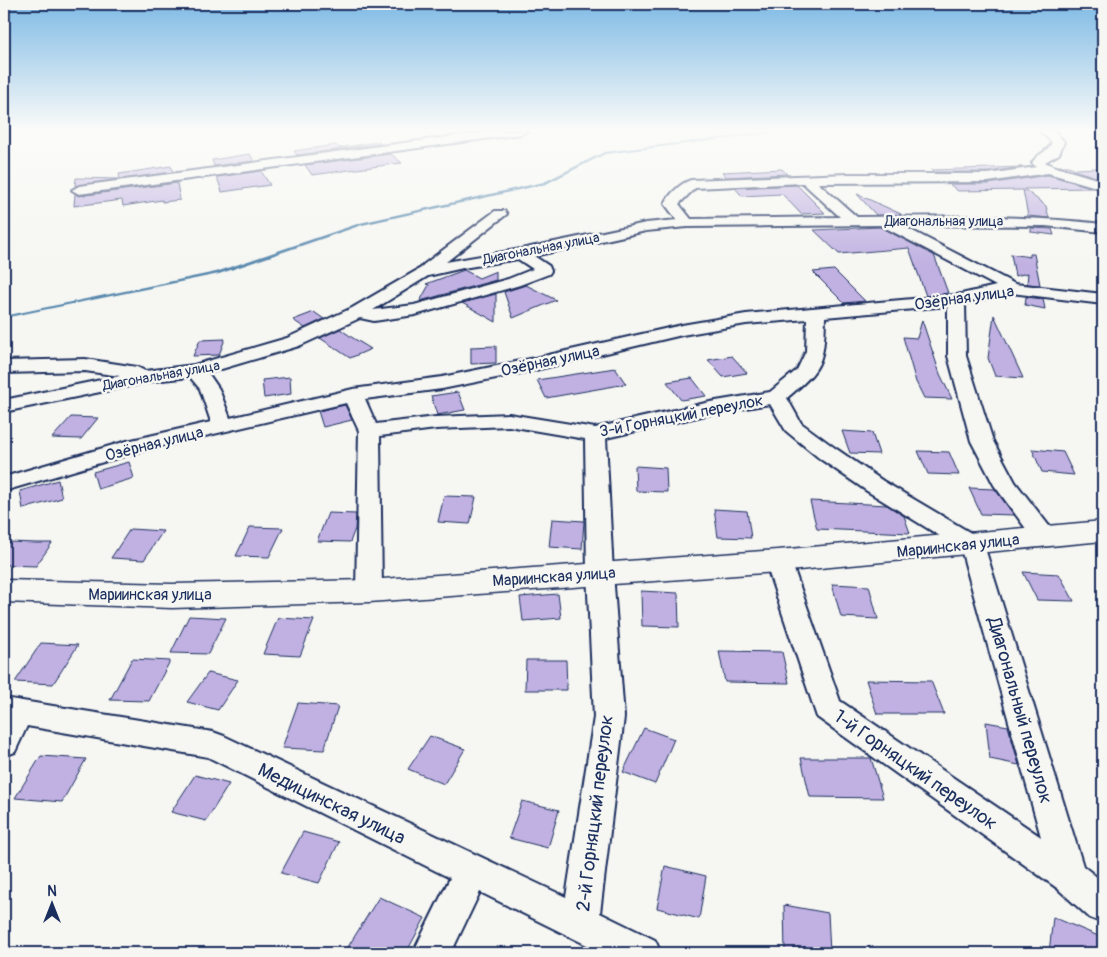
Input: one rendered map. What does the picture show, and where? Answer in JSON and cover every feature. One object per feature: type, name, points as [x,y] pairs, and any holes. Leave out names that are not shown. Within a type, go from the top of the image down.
[{"type":"main road","name":"Мариинская улица","points":[[4,591],[172,596],[369,591],[778,561],[972,545],[1103,531]]},
{"type":"street","points":[[78,190],[186,176]]},
{"type":"street","points":[[686,223],[672,204],[674,198],[691,184],[848,178],[988,178],[1004,176]]},
{"type":"street","points":[[1070,176],[1103,186]]},
{"type":"street","points":[[807,180],[853,221]]},
{"type":"street","points":[[422,273],[500,214]]},
{"type":"street","name":"Диагональная улица","points":[[4,406],[153,375],[194,371],[244,358],[293,342],[358,312],[422,273],[463,263],[521,254],[646,227],[686,223],[1012,220],[1103,228]]},
{"type":"street","points":[[883,221],[1012,288]]},
{"type":"street","points":[[358,312],[374,316],[415,310],[514,282],[543,271],[534,262],[521,254]]},
{"type":"street","name":"Озёрная улица","points":[[4,484],[135,446],[353,395],[442,383],[535,364],[682,330],[746,319],[957,300],[1012,288],[1103,299]]},
{"type":"street","points":[[957,300],[957,356],[982,441],[1005,485],[1044,536]]},
{"type":"street","name":"3-й Горняцкий переулок","points":[[369,431],[436,423],[509,420],[595,434],[710,408],[776,397],[805,373],[815,351],[816,314]]},
{"type":"street","points":[[4,367],[85,365],[153,375]]},
{"type":"street","points":[[194,371],[203,378],[213,393],[222,426]]},
{"type":"street","points":[[353,395],[369,431],[369,591]]},
{"type":"street","points":[[776,397],[793,427],[827,453],[875,486],[972,545]]},
{"type":"street","name":"2-й Горняцкий переулок","points":[[580,923],[609,717],[600,573],[595,434]]},
{"type":"street","name":"Диагональный переулок","points":[[972,545],[1007,659],[1068,876]]},
{"type":"street","name":"1-й Горняцкий переулок","points":[[778,561],[828,708],[1068,876],[1103,905]]},
{"type":"street","points":[[4,743],[11,711]]},
{"type":"street","name":"Медицинская улица","points":[[11,711],[213,745],[642,953]]},
{"type":"street","points":[[432,953],[472,871]]},
{"type":"building","points":[[119,176],[147,176],[75,186],[76,178],[120,179]]},
{"type":"building","points":[[264,176],[270,185],[222,192],[217,177]]},
{"type":"building","points":[[725,176],[753,176],[726,177]]},
{"type":"building","points":[[1050,176],[1094,188],[1024,189],[1046,206],[1049,218],[1028,216],[1023,190],[958,191],[949,184],[988,184]]},
{"type":"building","points":[[1092,176],[1103,176],[1103,179]]},
{"type":"building","points":[[177,183],[180,200],[162,202],[162,200],[123,206],[122,200],[74,206],[75,194],[79,196]]},
{"type":"building","points":[[797,185],[825,213],[801,214],[782,194],[742,196],[735,188]]},
{"type":"building","points":[[857,194],[901,214],[901,215],[876,215]]},
{"type":"building","points":[[880,227],[934,255],[948,293],[926,296],[909,248],[839,254],[814,230]]},
{"type":"building","points":[[1031,228],[1052,229],[1054,235],[1031,232]]},
{"type":"building","points":[[1011,254],[1030,257],[1030,254],[1034,254],[1040,285],[1027,284],[1028,273],[1015,276]]},
{"type":"building","points":[[464,270],[479,278],[496,271],[496,280],[420,301],[429,285],[426,284]]},
{"type":"building","points":[[834,270],[865,301],[844,303],[813,272]]},
{"type":"building","points":[[526,285],[556,300],[513,318],[504,292]]},
{"type":"building","points":[[496,294],[496,322],[462,303]]},
{"type":"building","points":[[1026,297],[1043,299],[1045,309],[1025,305]]},
{"type":"building","points":[[314,312],[324,319],[305,328],[293,320]]},
{"type":"building","points":[[994,315],[1023,378],[995,376],[988,358]]},
{"type":"building","points":[[922,320],[940,374],[952,399],[924,398],[916,382],[903,337],[917,338]]},
{"type":"building","points":[[340,329],[371,349],[350,358],[320,338]]},
{"type":"building","points":[[225,339],[219,355],[193,356],[200,340]]},
{"type":"building","points":[[496,346],[496,363],[471,364],[471,347]]},
{"type":"building","points":[[732,356],[747,373],[723,377],[708,360]]},
{"type":"building","points":[[615,368],[626,384],[546,398],[537,380]]},
{"type":"building","points":[[290,377],[291,394],[264,398],[262,380]]},
{"type":"building","points":[[692,378],[706,396],[681,400],[667,382]]},
{"type":"building","points":[[458,392],[465,410],[437,415],[431,396]]},
{"type":"building","points":[[345,405],[352,420],[323,427],[318,411]]},
{"type":"building","points":[[71,417],[98,418],[81,439],[52,438]]},
{"type":"building","points":[[842,431],[872,433],[879,454],[850,453]]},
{"type":"building","points":[[1032,449],[1063,452],[1074,475],[1042,472]]},
{"type":"building","points":[[918,451],[949,452],[959,475],[928,474]]},
{"type":"building","points":[[129,462],[134,478],[98,489],[93,472]]},
{"type":"building","points":[[635,466],[666,468],[667,492],[636,491]]},
{"type":"building","points":[[58,480],[62,498],[23,509],[20,491]]},
{"type":"building","points":[[969,488],[995,489],[1014,515],[981,514]]},
{"type":"building","points":[[444,496],[476,497],[470,524],[438,522]]},
{"type":"building","points":[[810,501],[887,505],[904,516],[910,533],[817,529]]},
{"type":"building","points":[[714,509],[747,511],[751,538],[718,537]]},
{"type":"building","points":[[328,513],[356,514],[355,529],[350,542],[317,541]]},
{"type":"building","points":[[552,519],[584,521],[582,549],[549,547]]},
{"type":"building","points":[[250,527],[283,528],[269,557],[236,556]]},
{"type":"building","points":[[130,529],[163,531],[144,560],[111,558]]},
{"type":"building","points":[[9,542],[52,543],[36,566],[4,565],[4,550]]},
{"type":"building","points":[[1023,572],[1059,574],[1074,601],[1037,600]]},
{"type":"building","points":[[832,584],[869,586],[878,619],[841,617]]},
{"type":"building","points":[[641,591],[678,593],[679,627],[642,626]]},
{"type":"building","points":[[558,594],[561,618],[523,621],[520,597]]},
{"type":"building","points":[[189,616],[226,618],[208,654],[171,653]]},
{"type":"building","points":[[278,618],[314,620],[300,656],[263,654]]},
{"type":"building","points":[[41,643],[78,645],[53,684],[15,682]]},
{"type":"building","points":[[719,651],[782,652],[789,683],[725,682]]},
{"type":"building","points":[[132,659],[170,661],[149,701],[110,700]]},
{"type":"building","points":[[526,660],[566,660],[567,690],[525,690]]},
{"type":"building","points":[[208,673],[238,680],[218,710],[187,702]]},
{"type":"building","points":[[866,680],[931,681],[944,714],[877,714]]},
{"type":"building","points":[[298,703],[338,706],[324,750],[282,748]]},
{"type":"building","points":[[986,722],[1008,726],[1019,765],[990,759]]},
{"type":"building","points":[[644,728],[674,739],[655,784],[623,772]]},
{"type":"building","points":[[430,736],[465,749],[444,784],[408,769]]},
{"type":"building","points":[[41,756],[86,759],[62,802],[15,798]]},
{"type":"building","points":[[801,758],[871,758],[883,798],[810,797]]},
{"type":"building","points":[[195,775],[229,784],[206,821],[171,812]]},
{"type":"building","points":[[522,801],[559,810],[548,848],[509,838]]},
{"type":"building","points":[[303,832],[339,842],[319,883],[281,873]]},
{"type":"building","points":[[665,866],[706,876],[699,919],[657,908]]},
{"type":"building","points":[[379,897],[425,918],[406,953],[360,953],[348,947]]},
{"type":"building","points":[[784,905],[828,913],[830,953],[785,953]]},
{"type":"building","points":[[1053,917],[1103,938],[1103,953],[1049,953]]},
{"type":"waterway","points":[[4,317],[217,273],[361,224],[545,183],[559,176]]}]
